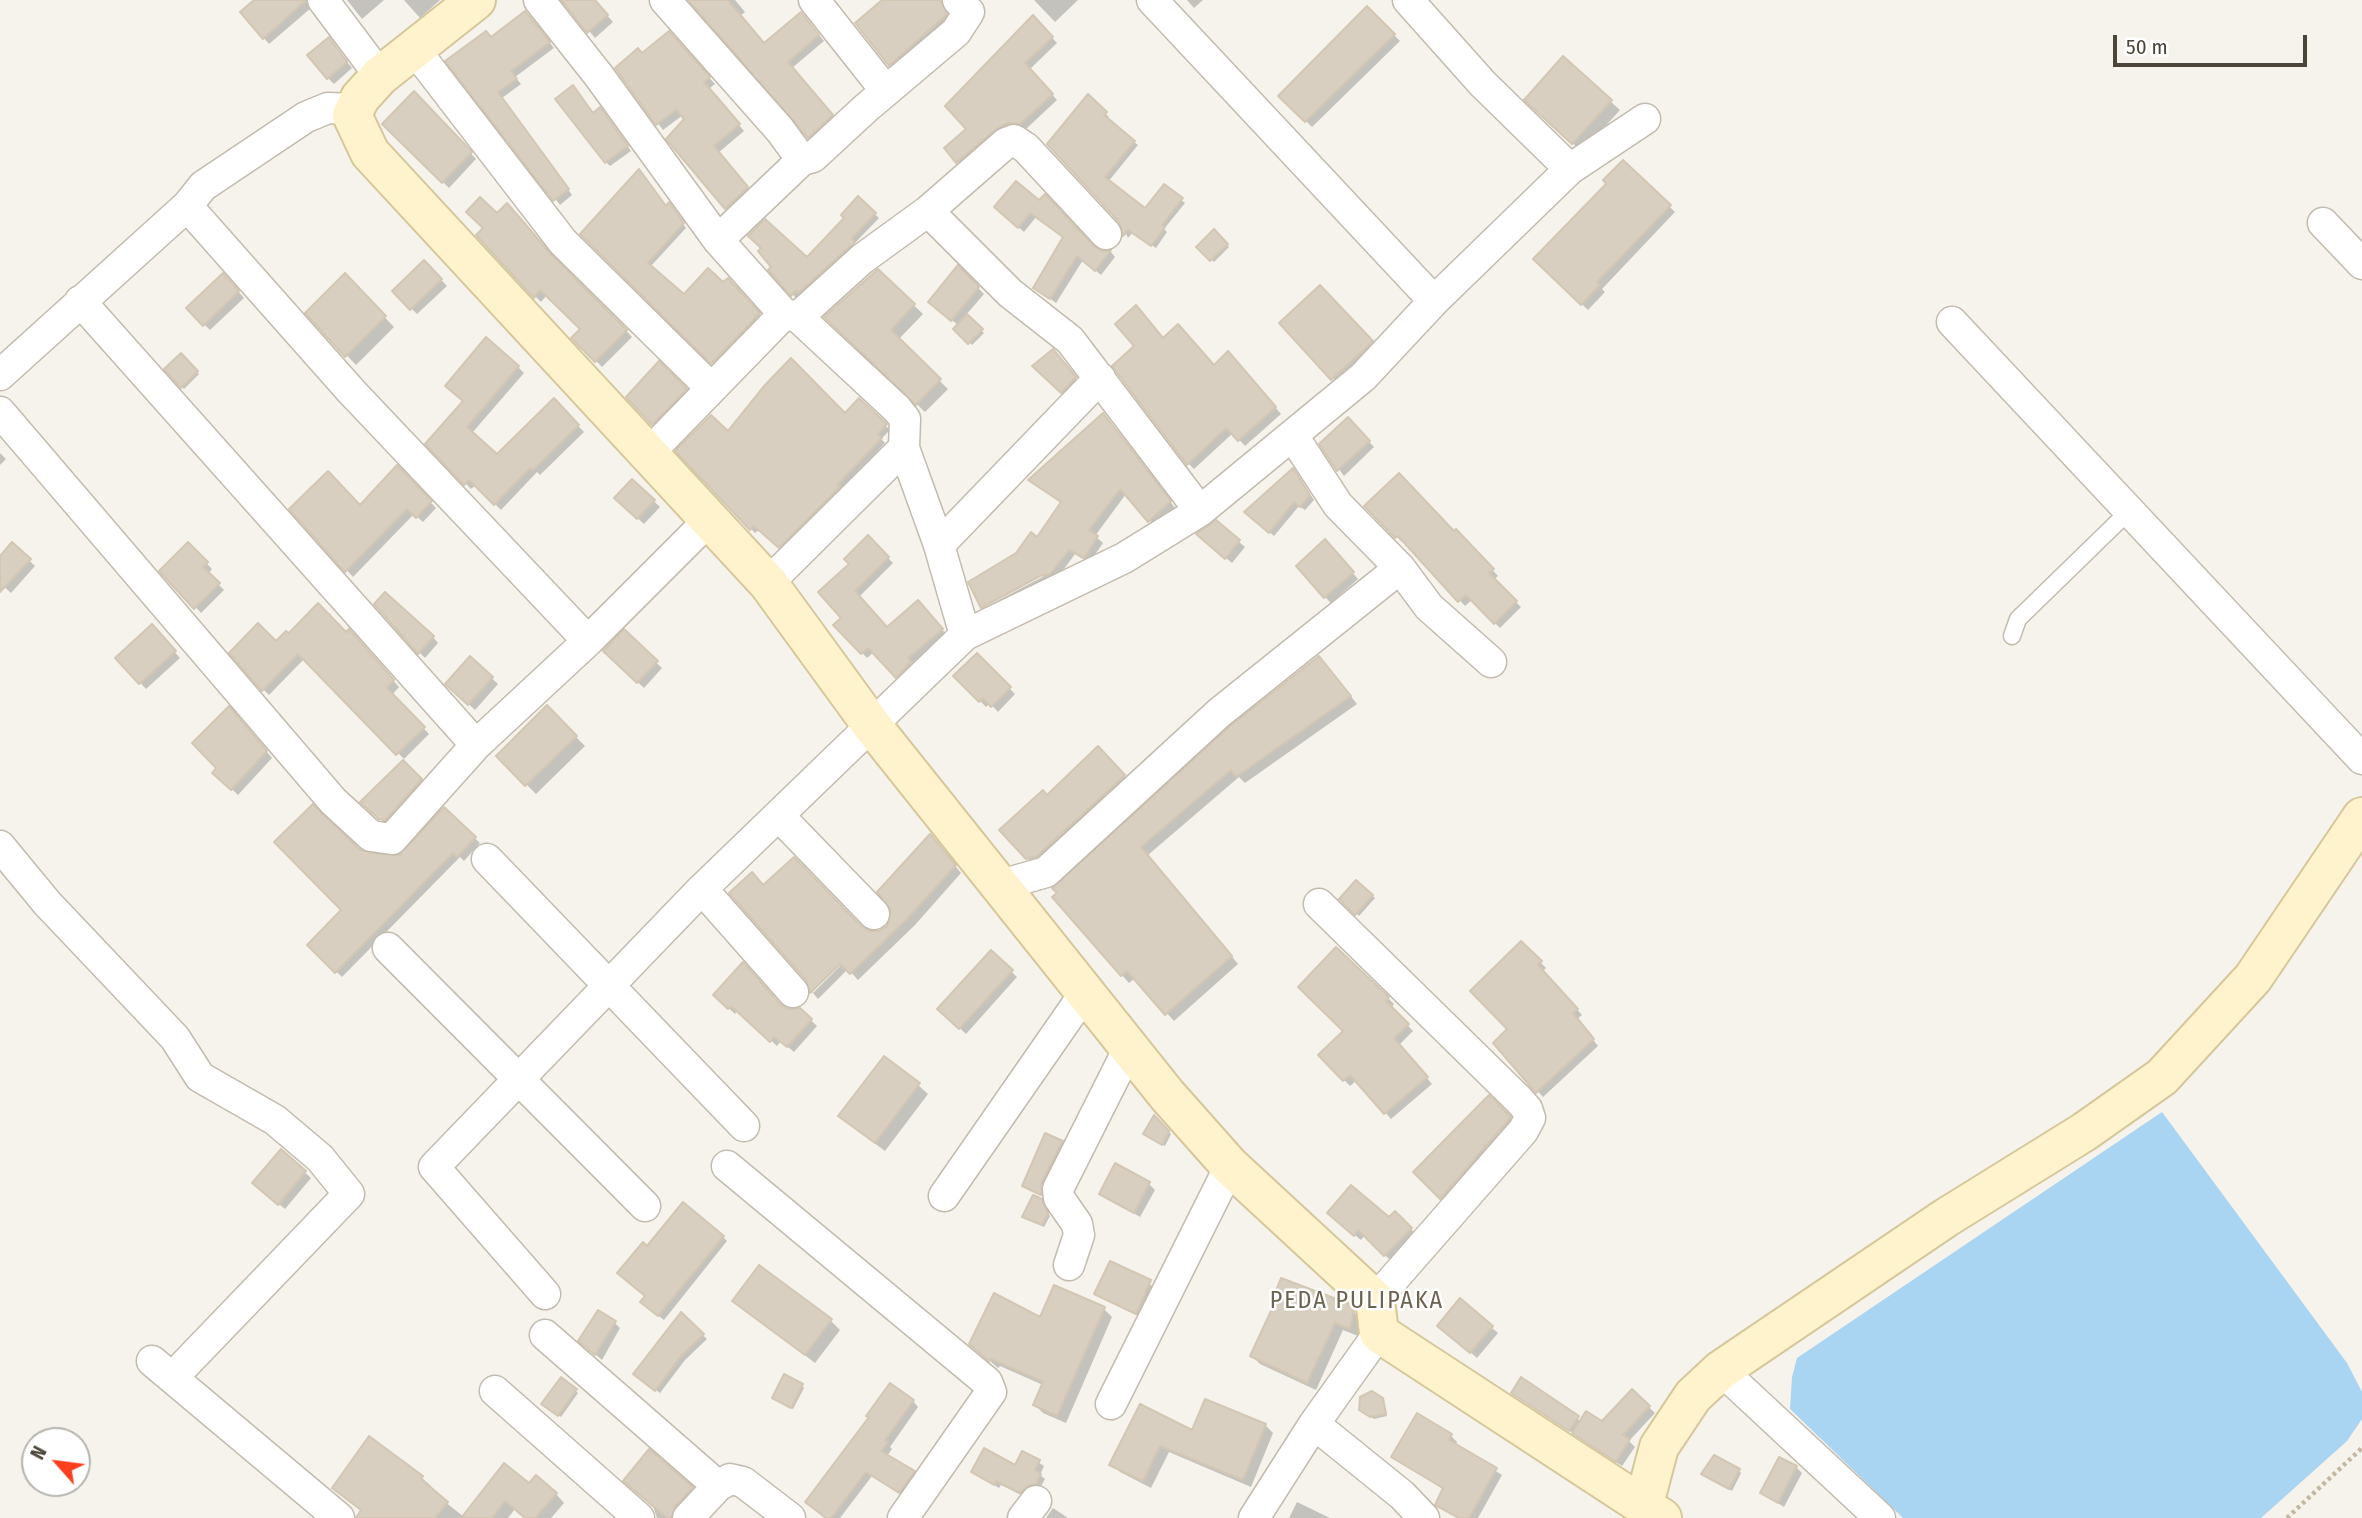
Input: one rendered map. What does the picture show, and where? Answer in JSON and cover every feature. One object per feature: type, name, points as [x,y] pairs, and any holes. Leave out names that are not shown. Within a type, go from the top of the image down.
[{"type":"main road","points":[[475,0],[380,76],[360,97],[352,115],[359,133],[385,172],[463,251],[647,455],[768,583],[870,723],[1129,1048],[1230,1166],[1377,1317],[1653,1511],[1659,1447],[1693,1396],[1721,1370],[1947,1217],[2084,1132],[2162,1077],[2253,978],[2362,817]]},
{"type":"street","points":[[323,0],[380,76]]},
{"type":"street","points":[[539,0],[599,76],[718,240],[791,315],[905,419],[904,448],[939,545],[965,635]]},
{"type":"street","points":[[665,0],[780,130],[802,160]]},
{"type":"street","points":[[814,0],[886,91]]},
{"type":"street","points":[[718,240],[802,160],[813,158],[886,91],[930,56],[965,21],[969,12],[958,0]]},
{"type":"street","points":[[1152,0],[1434,300]]},
{"type":"street","points":[[1408,0],[1483,84],[1570,169]]},
{"type":"street","points":[[415,50],[563,242],[711,387]]},
{"type":"street","points":[[0,375],[187,206],[203,187],[306,117],[328,108],[354,109]]},
{"type":"street","points":[[545,1294],[434,1167],[702,889],[779,816],[870,723],[965,635],[1124,558],[1200,510],[1363,377],[1434,300],[1570,169],[1645,119]]},
{"type":"street","points":[[647,455],[711,387],[791,315],[928,211],[1006,143],[1014,140],[1026,148],[1106,234]]},
{"type":"street","points":[[187,206],[351,391],[588,641]]},
{"type":"street","points":[[928,211],[1010,293],[1070,340],[1200,510]]},
{"type":"street","points":[[2323,223],[2362,264]]},
{"type":"street","points":[[80,301],[476,745]]},
{"type":"street","points":[[1952,322],[2362,759]]},
{"type":"street","points":[[939,545],[1100,378]]},
{"type":"street","points":[[0,412],[333,801],[371,836],[392,839],[476,745],[588,641],[710,519]]},
{"type":"street","points":[[1293,436],[1338,505],[1400,568],[1429,607],[1491,662]]},
{"type":"street","points":[[768,583],[904,448]]},
{"type":"street","points":[[1001,885],[1046,872],[1219,713],[1400,568]]},
{"type":"street","points":[[779,816],[874,914]]},
{"type":"street","points":[[0,846],[47,903],[175,1038],[200,1077],[275,1121],[320,1158],[349,1194],[162,1370],[339,1518]]},
{"type":"street","points":[[487,859],[744,1126]]},
{"type":"street","points":[[702,889],[793,992]]},
{"type":"street","points":[[1254,1518],[1314,1424],[1377,1317],[1523,1131],[1530,1118],[1527,1109],[1518,1099],[1319,904]]},
{"type":"street","points":[[388,948],[645,1206]]},
{"type":"street","points":[[944,1196],[1085,993]]},
{"type":"street","points":[[1069,1265],[1079,1235],[1077,1224],[1059,1198],[1058,1189],[1129,1048]]},
{"type":"street","points":[[727,1166],[987,1382],[990,1392],[903,1518]]},
{"type":"street","points":[[1111,1404],[1230,1166]]},
{"type":"street","points":[[545,1335],[718,1486]]},
{"type":"street","points":[[1721,1370],[1880,1518]]},
{"type":"street","points":[[495,1391],[639,1518]]},
{"type":"street","points":[[1314,1424],[1402,1495],[1424,1518]]},
{"type":"street","points":[[688,1518],[718,1486],[730,1479],[743,1482],[790,1518]]},
{"type":"lane","points":[[2012,636],[2018,619],[2128,512]]},
{"type":"path","points":[[2287,1518],[2362,1448]]},
{"type":"water","points":[[2162,1112],[2347,1363],[2362,1392],[2362,1419],[2347,1441],[2261,1518],[1903,1518],[1790,1409],[1792,1377],[1797,1358]]},
{"type":"building","points":[[254,0],[306,0],[263,39],[240,12]]},
{"type":"building","points":[[561,0],[595,0],[608,15],[587,33]]},
{"type":"building","points":[[688,0],[728,0],[764,43],[801,12],[819,35],[788,62],[833,115],[808,138]]},
{"type":"building","points":[[882,0],[941,0],[947,14],[889,66],[855,23]]},
{"type":"building","points":[[1367,6],[1395,34],[1305,122],[1278,96]]},
{"type":"building","points":[[525,11],[550,42],[511,71],[517,79],[498,92],[569,189],[553,201],[445,61],[486,31],[491,37]]},
{"type":"building","points":[[1033,15],[1053,37],[1025,63],[1053,94],[1020,124],[1008,123],[995,130],[956,163],[944,148],[966,129],[945,106]]},
{"type":"building","points":[[669,31],[710,77],[704,82],[740,124],[714,146],[748,187],[725,209],[666,139],[684,119],[676,110],[656,125],[615,68],[638,48],[642,53]]},
{"type":"building","points":[[329,37],[347,62],[327,79],[307,55]]},
{"type":"building","points":[[1563,56],[1612,100],[1572,144],[1524,100]]},
{"type":"building","points":[[573,85],[593,113],[600,107],[628,146],[605,163],[555,99]]},
{"type":"building","points":[[414,91],[472,152],[442,183],[382,124]]},
{"type":"building","points":[[1088,94],[1107,112],[1104,115],[1135,141],[1105,177],[1145,208],[1164,184],[1183,198],[1162,225],[1165,227],[1151,246],[1128,230],[1123,236],[1119,222],[1047,144]]},
{"type":"building","points":[[1623,160],[1671,205],[1597,282],[1600,285],[1581,305],[1533,259],[1606,184],[1603,180]]},
{"type":"building","points":[[639,169],[666,206],[669,202],[684,223],[648,263],[684,294],[708,268],[723,282],[728,278],[760,313],[711,364],[580,234]]},
{"type":"building","points":[[1016,181],[1039,200],[1045,194],[1094,246],[1102,251],[1111,250],[1095,271],[1077,256],[1050,299],[1033,288],[1063,237],[1030,213],[1018,228],[994,207]]},
{"type":"building","points":[[858,196],[876,213],[852,238],[855,242],[798,293],[796,290],[791,296],[768,270],[771,267],[758,251],[761,248],[748,236],[765,219],[807,257],[844,218],[841,215]]},
{"type":"building","points":[[480,197],[497,213],[507,203],[551,254],[627,330],[595,362],[571,338],[580,329],[540,290],[534,298],[476,235],[483,228],[466,212]]},
{"type":"building","points":[[1214,229],[1228,244],[1210,261],[1196,247]]},
{"type":"building","points":[[424,260],[442,279],[410,310],[392,291]]},
{"type":"building","points":[[958,265],[979,287],[951,321],[928,302]]},
{"type":"building","points":[[878,269],[915,304],[891,330],[941,379],[916,405],[824,317]]},
{"type":"building","points":[[223,273],[239,291],[203,326],[186,308]]},
{"type":"building","points":[[345,273],[386,316],[345,357],[305,313]]},
{"type":"building","points":[[1320,285],[1373,341],[1331,380],[1279,323]]},
{"type":"building","points":[[1136,305],[1163,338],[1178,324],[1214,365],[1228,351],[1276,407],[1238,441],[1226,428],[1187,465],[1112,366],[1134,346],[1115,324]]},
{"type":"building","points":[[967,314],[983,329],[968,344],[953,329]]},
{"type":"building","points":[[486,337],[519,366],[467,427],[497,454],[554,398],[579,425],[533,470],[530,468],[494,505],[469,480],[464,485],[425,444],[463,401],[445,386]]},
{"type":"building","points":[[1053,349],[1076,377],[1061,393],[1032,366]]},
{"type":"building","points":[[181,353],[198,371],[181,388],[164,369]]},
{"type":"building","points":[[791,358],[845,413],[859,398],[887,424],[878,434],[882,438],[837,485],[840,487],[779,548],[754,526],[750,530],[675,451],[711,415],[728,431]]},
{"type":"building","points":[[659,361],[687,389],[652,425],[626,397]]},
{"type":"building","points":[[1103,413],[1171,501],[1148,522],[1120,489],[1089,530],[1098,536],[1084,558],[1069,550],[1050,574],[1040,576],[981,608],[968,582],[1016,553],[1031,532],[1037,537],[1061,502],[1028,480]]},
{"type":"building","points":[[1348,417],[1370,441],[1337,471],[1319,444]]},
{"type":"building","points":[[397,465],[432,501],[416,518],[407,509],[345,572],[289,509],[328,471],[360,505]]},
{"type":"building","points":[[1293,468],[1310,495],[1300,507],[1294,502],[1269,533],[1244,512]]},
{"type":"building","points":[[1399,473],[1494,569],[1489,573],[1517,601],[1494,624],[1466,595],[1458,602],[1398,536],[1395,538],[1364,506]]},
{"type":"building","points":[[632,479],[655,500],[637,519],[614,498]]},
{"type":"building","points":[[1216,520],[1240,540],[1225,559],[1196,534]]},
{"type":"building","points":[[868,535],[889,557],[855,591],[887,627],[918,600],[943,629],[908,658],[911,662],[896,678],[868,648],[861,654],[833,625],[841,618],[818,592],[849,564],[844,559]]},
{"type":"building","points":[[1325,539],[1354,572],[1324,598],[1296,566]]},
{"type":"building","points":[[12,542],[31,559],[0,592],[0,556]]},
{"type":"building","points":[[188,542],[208,562],[203,567],[220,583],[194,609],[159,571]]},
{"type":"building","points":[[385,592],[434,636],[418,654],[374,604]]},
{"type":"building","points":[[318,603],[346,632],[349,629],[394,680],[387,688],[425,727],[396,755],[298,654],[262,691],[229,653],[258,623],[276,641],[286,631],[289,633]]},
{"type":"building","points":[[152,624],[176,651],[139,684],[115,658]]},
{"type":"building","points":[[624,629],[658,661],[637,683],[603,651]]},
{"type":"building","points":[[977,653],[1011,687],[991,707],[983,698],[979,702],[953,676]]},
{"type":"building","points":[[470,656],[493,677],[468,705],[445,684]]},
{"type":"building","points":[[1319,656],[1351,696],[1236,777],[1231,770],[1141,847],[1232,956],[1165,1015],[1127,971],[1121,976],[1052,897],[1057,893],[1052,888],[1230,726]]},
{"type":"building","points":[[547,705],[577,736],[525,786],[496,756]]},
{"type":"building","points":[[229,706],[267,751],[231,790],[212,773],[216,768],[192,743]]},
{"type":"building","points":[[1098,746],[1125,775],[1037,856],[1026,859],[999,830],[1043,790],[1047,795]]},
{"type":"building","points":[[403,760],[422,779],[385,820],[379,819],[360,802]]},
{"type":"building","points":[[313,804],[359,849],[369,853],[399,855],[444,807],[476,837],[457,857],[453,853],[335,973],[307,945],[341,910],[274,842]]},
{"type":"building","points":[[930,834],[956,865],[908,918],[850,974],[840,964],[810,993],[806,980],[729,893],[752,872],[763,885],[794,857],[861,926],[870,931],[879,931],[887,926],[891,910],[877,892]]},
{"type":"building","points":[[1356,880],[1373,895],[1355,915],[1339,899]]},
{"type":"building","points":[[1521,941],[1542,961],[1538,965],[1578,1009],[1573,1013],[1594,1039],[1536,1093],[1493,1043],[1507,1029],[1470,991]]},
{"type":"building","points":[[1336,947],[1389,997],[1386,1001],[1409,1024],[1394,1038],[1428,1077],[1384,1114],[1350,1075],[1343,1081],[1318,1055],[1343,1031],[1298,987]]},
{"type":"building","points":[[991,950],[1013,970],[959,1029],[937,1009]]},
{"type":"building","points":[[743,962],[780,1004],[788,1009],[800,1008],[812,1019],[787,1047],[774,1037],[770,1042],[731,1006],[728,1009],[713,995]]},
{"type":"building","points":[[884,1056],[920,1083],[875,1143],[838,1116]]},
{"type":"building","points":[[1489,1095],[1511,1117],[1440,1199],[1413,1172]]},
{"type":"building","points":[[1154,1115],[1169,1131],[1162,1145],[1143,1134]]},
{"type":"building","points":[[1045,1133],[1063,1141],[1042,1181],[1041,1195],[1022,1186]]},
{"type":"building","points":[[281,1149],[306,1171],[278,1205],[252,1183]]},
{"type":"building","points":[[1115,1163],[1150,1182],[1134,1213],[1099,1194]]},
{"type":"building","points":[[1351,1185],[1389,1217],[1395,1211],[1412,1228],[1384,1256],[1358,1230],[1354,1236],[1327,1213]]},
{"type":"building","points":[[1033,1195],[1042,1199],[1048,1213],[1042,1225],[1022,1217]]},
{"type":"building","points":[[683,1202],[724,1236],[658,1316],[640,1302],[645,1296],[617,1273],[643,1242],[647,1246]]},
{"type":"building","points":[[1110,1261],[1151,1280],[1136,1314],[1094,1294]]},
{"type":"building","points":[[759,1265],[832,1319],[805,1355],[732,1301]]},
{"type":"building","points":[[1281,1278],[1347,1303],[1354,1311],[1350,1329],[1335,1323],[1307,1383],[1250,1356],[1276,1300],[1273,1298]]},
{"type":"building","points":[[1054,1285],[1105,1307],[1057,1416],[1033,1405],[1043,1382],[991,1359],[989,1361],[969,1344],[994,1293],[1040,1317]]},
{"type":"building","points":[[1460,1298],[1493,1326],[1470,1353],[1437,1326]]},
{"type":"building","points":[[598,1310],[616,1321],[595,1355],[578,1341]]},
{"type":"building","points":[[681,1312],[704,1334],[681,1356],[655,1391],[633,1374]]},
{"type":"building","points":[[784,1374],[803,1384],[791,1408],[772,1398]]},
{"type":"building","points":[[561,1377],[577,1389],[558,1416],[541,1404]]},
{"type":"building","points":[[1521,1377],[1579,1416],[1569,1431],[1511,1393]]},
{"type":"building","points":[[890,1383],[914,1400],[885,1440],[888,1442],[881,1451],[915,1471],[899,1493],[866,1472],[831,1518],[826,1518],[805,1502],[869,1417],[866,1416]]},
{"type":"building","points":[[1632,1389],[1650,1406],[1623,1435],[1630,1439],[1616,1462],[1572,1433],[1586,1411],[1602,1421]]},
{"type":"building","points":[[1372,1391],[1383,1398],[1386,1414],[1370,1417],[1359,1410],[1360,1397]]},
{"type":"building","points":[[1205,1399],[1266,1424],[1243,1480],[1160,1446],[1143,1481],[1109,1465],[1140,1404],[1192,1430]]},
{"type":"building","points":[[1417,1413],[1452,1434],[1449,1440],[1497,1468],[1469,1518],[1459,1518],[1435,1505],[1443,1488],[1391,1457]]},
{"type":"building","points":[[369,1436],[423,1476],[421,1479],[448,1502],[435,1518],[356,1518],[361,1510],[332,1488]]},
{"type":"building","points":[[984,1448],[1015,1465],[1022,1451],[1040,1460],[1035,1470],[1041,1474],[1036,1484],[1029,1485],[1020,1493],[996,1481],[994,1485],[971,1472]]},
{"type":"building","points":[[649,1449],[693,1487],[675,1507],[671,1518],[667,1518],[623,1481]]},
{"type":"building","points":[[1714,1455],[1740,1469],[1729,1489],[1701,1474]]},
{"type":"building","points":[[1779,1457],[1797,1466],[1778,1503],[1760,1493]]},
{"type":"building","points":[[504,1463],[529,1483],[536,1475],[557,1493],[535,1518],[525,1518],[505,1501],[492,1518],[461,1518]]},
{"type":"district","name":"PEDA PULIPAKA","points":[[1357,1301]]}]
